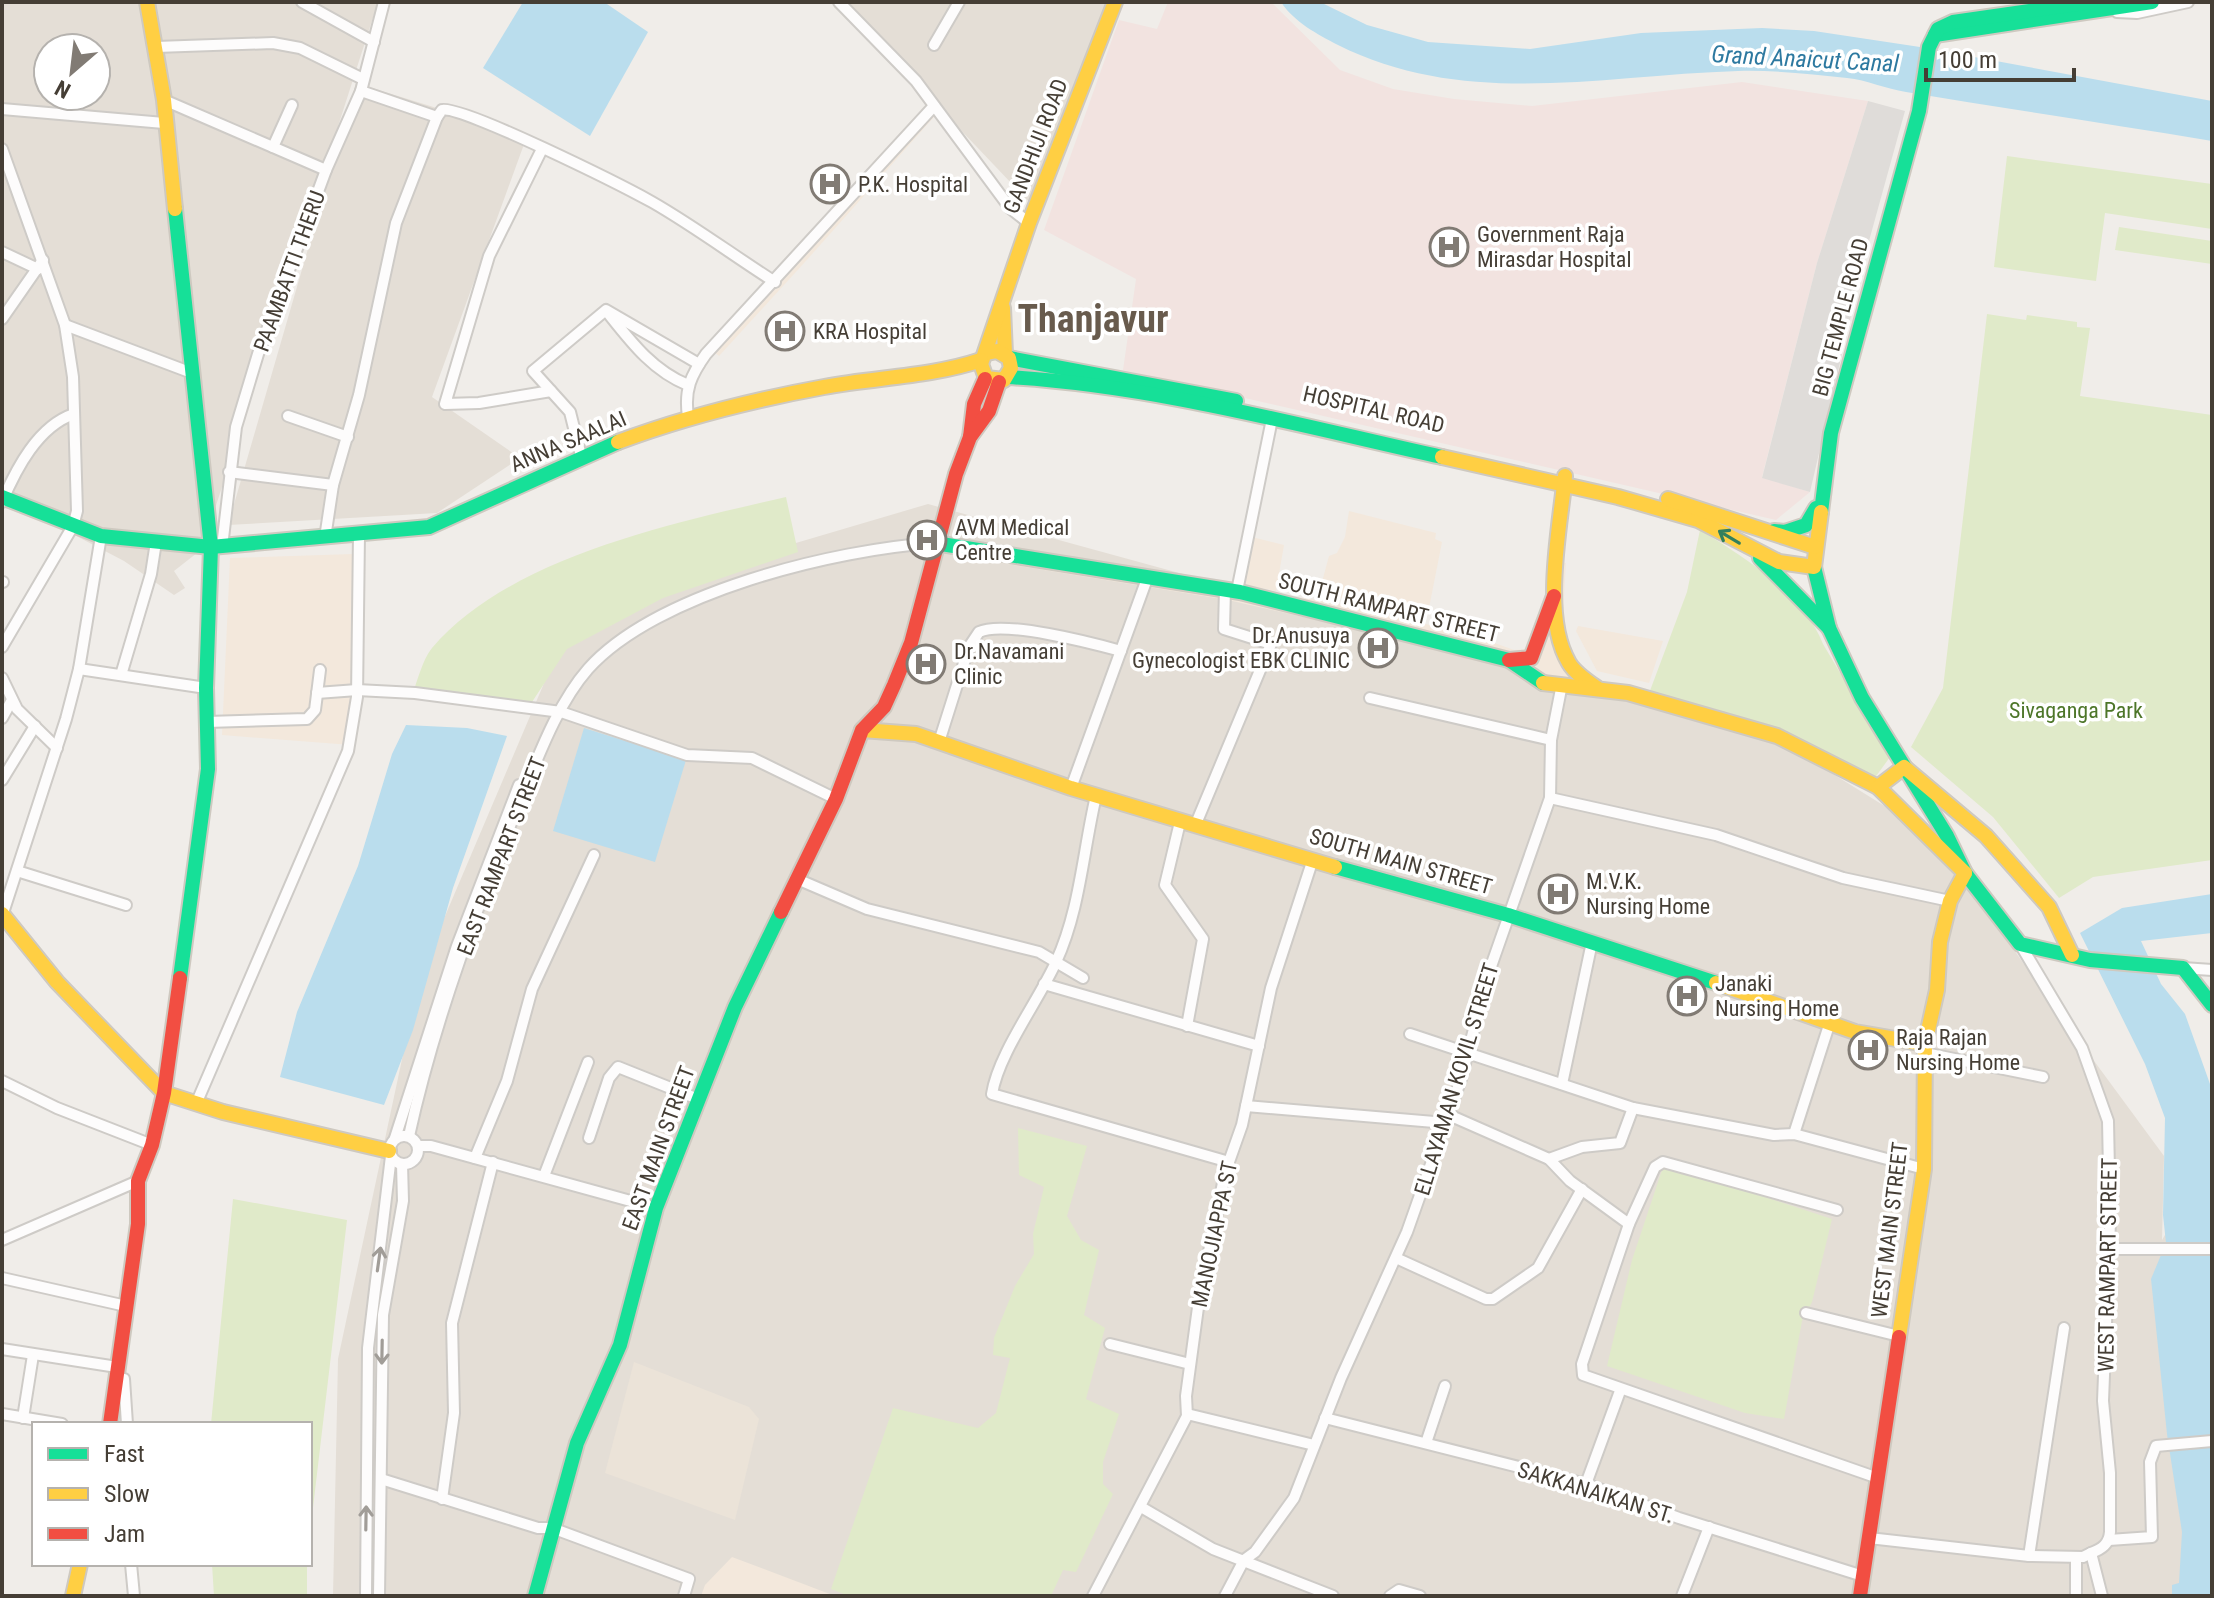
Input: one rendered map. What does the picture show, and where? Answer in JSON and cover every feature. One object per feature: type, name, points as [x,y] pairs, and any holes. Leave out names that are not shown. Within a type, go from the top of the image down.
[{"type":"main road","points":[[110,1422],[138,1224],[138,1181],[152,1145],[164,1093],[208,769],[206,688],[217,547],[192,373],[164,100],[147,2]]},
{"type":"main road","name":"GANDHIJI ROAD","points":[[984,357],[1003,308],[1029,223],[1115,2]]},
{"type":"main road","points":[[2019,12],[2053,4],[2091,2]]},
{"type":"main road","points":[[2019,12],[2107,11],[2152,2]]},
{"type":"main road","name":"BIG TEMPLE ROAD","points":[[1829,628],[1814,567],[1831,433],[1921,103],[1932,41],[2019,12]]},
{"type":"main road","name":"GANDHIJI ROAD","points":[[994,378],[1011,368],[1003,308]]},
{"type":"main road","name":"HOSPITAL ROAD","points":[[984,357],[997,351],[1007,356],[1270,408],[1564,481],[1698,520],[1752,551]]},
{"type":"main road","points":[[984,357],[994,378]]},
{"type":"main road","name":"ANNA SAALAI","points":[[945,372],[984,357]]},
{"type":"main road","name":"ANNA SAALAI","points":[[3,499],[101,536],[217,547],[429,527],[581,456],[688,416],[827,386],[945,372],[994,378]]},
{"type":"main road","name":"HOSPITAL ROAD","points":[[994,378],[1061,380],[1272,419],[1564,481],[1674,500],[1815,547]]},
{"type":"main road","name":"EAST MAIN STREET","points":[[535,1596],[577,1443],[620,1345],[656,1208],[735,1007],[836,799],[862,730],[884,707],[911,643],[935,543],[970,437],[989,411],[994,378]]},
{"type":"main road","points":[[1564,481],[1555,594],[1561,647],[1577,674],[1597,688]]},
{"type":"main road","points":[[1757,530],[1785,532],[1806,525],[1821,494]]},
{"type":"main road","name":"SOUTH RAMPART STREET","points":[[935,543],[1231,590],[1509,660],[1534,679],[1561,689],[1597,688],[1628,693],[1777,736],[1878,787],[1965,873]]},
{"type":"main road","points":[[1752,551],[1779,562],[1814,567]]},
{"type":"main road","points":[[1752,551],[1829,628],[1862,698],[1965,873],[2020,944],[2090,960],[2183,968],[2206,988],[2212,1005]]},
{"type":"main road","points":[[1509,660],[1531,658],[1555,594]]},
{"type":"main road","name":"SOUTH MAIN STREET","points":[[862,730],[916,734],[1096,796],[1508,915],[1855,1032],[1925,1048]]},
{"type":"main road","points":[[1878,787],[1904,767]]},
{"type":"main road","points":[[1904,767],[1986,836],[2039,895],[2049,907],[2072,955]]},
{"type":"main road","name":"WEST MAIN STREET","points":[[1860,1596],[1924,1169],[1925,1048],[1950,901],[1965,873]]},
{"type":"main road","points":[[2,915],[66,992],[164,1093],[196,1104],[392,1148]]},
{"type":"main road","points":[[73,1596],[80,1566]]},
{"type":"street","points":[[302,2],[374,42]]},
{"type":"street","name":"PAAMBATTI THERU","points":[[217,547],[236,427],[258,354],[326,170],[362,85],[384,2]]},
{"type":"street","points":[[839,2],[916,81],[1010,208],[1029,223]]},
{"type":"street","points":[[934,45],[959,2]]},
{"type":"street","points":[[2107,11],[2137,13],[2188,2]]},
{"type":"street","points":[[156,47],[273,43],[300,48],[362,85],[437,117]]},
{"type":"street","points":[[164,100],[326,170]]},
{"type":"street","points":[[273,147],[292,105]]},
{"type":"street","points":[[688,416],[688,385],[699,364],[934,106]]},
{"type":"street","points":[[2,109],[164,123]]},
{"type":"street","points":[[325,538],[333,485],[348,437],[396,223],[442,110],[454,109],[651,202],[775,282]]},
{"type":"street","points":[[2,149],[40,264],[65,325],[73,377],[77,511],[73,526],[2,647]]},
{"type":"street","points":[[542,149],[489,256],[445,404],[479,403],[551,391]]},
{"type":"street","points":[[2,252],[40,264]]},
{"type":"street","points":[[2,319],[7,302],[40,264]]},
{"type":"street","points":[[606,310],[699,364]]},
{"type":"street","points":[[581,456],[570,412],[533,371],[606,310]]},
{"type":"street","points":[[606,310],[639,352],[673,379],[688,385]]},
{"type":"street","points":[[65,325],[192,373]]},
{"type":"street","points":[[3,499],[33,446],[50,427],[74,414]]},
{"type":"street","points":[[288,416],[348,437]]},
{"type":"street","points":[[1187,1026],[1203,939],[1165,885],[1188,824],[1271,644],[1224,629],[1272,419]]},
{"type":"street","points":[[229,472],[333,485]]},
{"type":"street","points":[[196,1104],[343,769],[353,727],[357,690],[359,534]]},
{"type":"street","points":[[2,915],[57,748],[79,669],[101,536]]},
{"type":"street","points":[[121,675],[145,598],[156,542]]},
{"type":"street","name":"EAST RAMPART STREET","points":[[409,1136],[458,969],[533,763],[586,670],[634,630],[691,601],[823,561],[935,543]]},
{"type":"street","points":[[1071,788],[1148,576]]},
{"type":"street","points":[[939,742],[969,647],[979,632],[993,629],[1048,634],[1121,651]]},
{"type":"street","points":[[79,669],[206,688]]},
{"type":"street","points":[[207,722],[307,719],[315,710],[320,670]]},
{"type":"street","points":[[2,678],[12,700],[57,748]]},
{"type":"street","name":"ELLAYAMAN KOVIL STREET","points":[[1225,1596],[1244,1560],[1255,1552],[1294,1498],[1325,1418],[1396,1258],[1447,1119],[1508,915],[1550,798],[1551,740],[1561,689]]},
{"type":"street","points":[[317,693],[357,690],[415,693],[561,712],[687,755],[752,758],[836,799]]},
{"type":"street","points":[[1370,698],[1551,740]]},
{"type":"street","points":[[2,718],[12,700]]},
{"type":"street","points":[[2,780],[35,726]]},
{"type":"street","points":[[366,1596],[368,1348],[392,1148],[502,824],[533,763]]},
{"type":"street","points":[[1096,796],[1081,858],[1073,917],[1056,962],[992,1094],[1229,1162]]},
{"type":"street","points":[[1550,798],[1716,835],[1843,878],[1950,901]]},
{"type":"street","points":[[475,1158],[507,1081],[532,989],[594,855]]},
{"type":"street","name":"MANOJIAPPA ST","points":[[1093,1596],[1187,1414],[1199,1300],[1229,1162],[1246,1106],[1271,988],[1313,859]]},
{"type":"street","points":[[17,871],[126,905]]},
{"type":"street","points":[[797,879],[867,909],[1039,952],[1083,978]]},
{"type":"street","points":[[1562,1084],[1592,942]]},
{"type":"street","name":"WEST RAMPART STREET","points":[[2020,944],[2082,1048],[2108,1121],[2110,1249],[2103,1401],[2110,1473],[2109,1540]]},
{"type":"street","points":[[2183,968],[2212,970]]},
{"type":"street","points":[[1044,984],[1259,1046]]},
{"type":"street","points":[[1794,1134],[1830,1022]]},
{"type":"street","points":[[1410,1034],[1633,1108],[1774,1135],[1794,1134],[1924,1169]]},
{"type":"street","points":[[1925,1048],[2043,1077]]},
{"type":"street","points":[[544,1176],[588,1062]]},
{"type":"street","points":[[589,1138],[609,1078],[618,1067],[698,1099]]},
{"type":"street","points":[[2,1081],[57,1108],[152,1145]]},
{"type":"street","points":[[1246,1106],[1447,1119],[1549,1159],[1582,1189],[1629,1224]]},
{"type":"street","points":[[1549,1159],[1582,1147],[1620,1143],[1633,1108]]},
{"type":"street","points":[[392,1148],[409,1136],[418,1146],[493,1162],[656,1208]]},
{"type":"street","points":[[402,1164],[415,1159],[418,1146]]},
{"type":"street","points":[[379,1596],[383,1315],[403,1201],[402,1164],[392,1148]]},
{"type":"street","points":[[442,1499],[454,1413],[453,1315],[493,1162]]},
{"type":"street","points":[[1837,1210],[1663,1162],[1655,1167],[1629,1224],[1581,1370],[1588,1379],[1620,1391],[1878,1478]]},
{"type":"street","points":[[2,1240],[138,1181]]},
{"type":"street","points":[[1396,1258],[1486,1299],[1493,1299],[1538,1268],[1582,1189]]},
{"type":"street","points":[[2110,1249],[2212,1249]]},
{"type":"street","points":[[2,1278],[126,1306]]},
{"type":"street","points":[[1806,1313],[1899,1336]]},
{"type":"street","points":[[2029,1556],[2064,1328]]},
{"type":"street","points":[[1110,1344],[1190,1364]]},
{"type":"street","points":[[2,1349],[116,1372],[124,1379],[127,1422]]},
{"type":"street","points":[[23,1418],[33,1355]]},
{"type":"street","points":[[1426,1443],[1445,1386]]},
{"type":"street","points":[[1586,1484],[1620,1391]]},
{"type":"street","points":[[2,1414],[49,1422]]},
{"type":"street","points":[[1187,1414],[1316,1441]]},
{"type":"street","name":"SAKKANAIKAN ST.","points":[[1325,1418],[1586,1484],[1863,1576]]},
{"type":"street","points":[[1869,1538],[2029,1556],[2076,1557],[2091,1553],[2109,1540],[2152,1537],[2150,1462],[2156,1446],[2212,1441]]},
{"type":"street","points":[[381,1479],[538,1528],[552,1528],[689,1579],[686,1595]]},
{"type":"street","points":[[1141,1507],[1189,1537],[1333,1596]]},
{"type":"street","points":[[1682,1596],[1709,1527]]},
{"type":"street","points":[[2091,1553],[2102,1596]]},
{"type":"street","points":[[2076,1557],[2076,1596]]},
{"type":"street","points":[[131,1566],[134,1596]]},
{"type":"street","points":[[1390,1596],[1399,1590],[1420,1596]]},
{"type":"shaded area","points":[[2,2],[378,2],[202,549],[174,571],[185,588],[174,595],[124,561],[2,497]]},
{"type":"shaded area","points":[[839,2],[1107,2],[1030,203]]},
{"type":"shaded area","name":"Government Raja Mirasdar Hospital","points":[[1168,2],[1271,2],[1340,70],[1393,89],[1454,99],[1532,106],[1742,82],[1868,101],[1817,263],[1762,477],[1810,492],[1776,520],[1123,370],[1136,279],[1044,230],[1119,20],[1157,29]]},
{"type":"shaded area","points":[[356,83],[527,136],[432,397],[520,458],[437,513],[228,525]]},
{"type":"shaded area","points":[[1868,101],[1905,111],[1864,259],[1810,492],[1762,478],[1817,263]]},
{"type":"shaded area","points":[[926,105],[934,117],[719,356],[706,345]]},
{"type":"shaded area","points":[[928,504],[1772,736],[1936,838],[2047,997],[2164,1156],[2162,1240],[2212,1155],[2212,1596],[333,1596],[338,1359],[420,975],[576,608]]},
{"type":"shaded area","points":[[1349,511],[1436,533],[1435,539],[1442,542],[1427,618],[1319,593],[1329,556],[1337,553],[1345,537]]},
{"type":"shaded area","points":[[1252,537],[1284,545],[1276,591],[1241,584]]},
{"type":"shaded area","points":[[961,542],[1358,607],[1478,637],[1514,650],[1530,649],[1540,641],[1553,562],[1566,563],[1563,615],[1570,658],[1602,682],[1643,691],[1536,678],[1510,664],[1228,600],[958,556]]},
{"type":"shaded area","points":[[353,554],[351,745],[222,735],[230,558]]},
{"type":"shaded area","points":[[1578,626],[1663,641],[1649,683],[1597,671],[1576,631]]},
{"type":"shaded area","points":[[634,1362],[749,1407],[759,1419],[735,1520],[605,1473]]},
{"type":"shaded area","points":[[732,1557],[835,1596],[701,1596],[705,1585]]},
{"type":"green space","points":[[2007,156],[2212,184],[2212,229],[2105,213],[2096,281],[1994,267]]},
{"type":"green space","points":[[2119,227],[2212,241],[2212,264],[2115,250]]},
{"type":"green space","name":"Sivaganga Park","points":[[1987,314],[2026,320],[2027,315],[2077,322],[2077,327],[2090,328],[2080,396],[2212,415],[2212,860],[2093,877],[2059,898],[1993,817],[1911,747],[1943,688]]},
{"type":"green space","points":[[786,497],[798,552],[663,598],[567,649],[530,705],[411,698],[432,648],[465,616],[504,590],[548,567],[596,548],[645,532]]},
{"type":"green space","points":[[1700,530],[1771,578],[1802,609],[1814,626],[1890,757],[1874,779],[1648,696],[1687,592]]},
{"type":"green space","points":[[1018,1128],[1087,1146],[1067,1216],[1081,1240],[1099,1250],[1084,1315],[1105,1328],[1086,1399],[1119,1414],[1103,1462],[1103,1484],[1113,1494],[1076,1572],[1063,1570],[1051,1596],[849,1596],[831,1589],[893,1408],[978,1428],[996,1413],[1010,1358],[993,1355],[994,1338],[1015,1286],[1034,1254],[1033,1234],[1044,1187],[1019,1175]]},
{"type":"green space","points":[[1664,1164],[1832,1219],[1812,1302],[1802,1321],[1784,1419],[1745,1413],[1607,1366],[1632,1260]]},
{"type":"green space","points":[[233,1199],[347,1220],[312,1516],[312,1422],[211,1422]]},
{"type":"green space","points":[[212,1566],[307,1566],[307,1596],[214,1596]]},
{"type":"water","points":[[523,2],[604,2],[648,32],[590,136],[483,68]]},
{"type":"water","name":"Grand Anaicut Canal","points":[[1281,2],[1320,2],[1367,25],[1428,42],[1530,49],[1641,33],[1762,28],[1814,31],[1920,47],[2212,101],[2212,141],[1906,92],[1854,79],[1806,74],[1738,71],[1535,84],[1435,77],[1386,65],[1338,45],[1299,21]]},
{"type":"water","points":[[406,725],[467,728],[507,736],[453,888],[413,1030],[384,1105],[280,1077],[297,1012],[358,866],[392,754]]},
{"type":"water","points":[[584,728],[686,760],[655,862],[553,831]]},
{"type":"water","points":[[2212,894],[2212,933],[2141,941],[2161,984],[2185,1014],[2210,1084],[2212,1110],[2212,1596],[2172,1596],[2172,1585],[2179,1583],[2182,1532],[2167,1434],[2151,1279],[2166,1243],[2163,1215],[2165,1118],[2145,1064],[2080,933],[2122,908]]},
{"type":"traffic: fast","points":[[1821,512],[1831,433],[1919,111],[1929,47],[1938,29],[1953,22],[2091,2]]},
{"type":"traffic: fast","points":[[1935,35],[2152,2]]},
{"type":"traffic: fast","points":[[175,209],[211,547],[206,688],[208,769],[180,978]]},
{"type":"traffic: fast","points":[[1009,358],[1236,401]]},
{"type":"traffic: fast","points":[[1008,377],[1062,381],[1171,398],[1442,457]]},
{"type":"traffic: fast","points":[[2,497],[101,536],[211,547],[429,527],[618,442]]},
{"type":"traffic: fast","points":[[1774,531],[1785,532],[1806,525],[1816,508]]},
{"type":"traffic: fast","points":[[935,543],[1240,592],[1509,660],[1543,683]]},
{"type":"traffic: fast","points":[[1760,558],[1829,628]]},
{"type":"traffic: fast","points":[[1814,567],[1829,628],[1862,698],[1947,836],[1965,873],[2020,944],[2090,960],[2183,968],[2212,1005]]},
{"type":"traffic: fast","points":[[1335,867],[1508,915],[1716,983]]},
{"type":"traffic: fast","points":[[535,1596],[577,1443],[620,1345],[656,1208],[735,1007],[781,912]]},
{"type":"traffic: slow","points":[[147,2],[164,100],[175,209]]},
{"type":"traffic: slow","points":[[987,353],[997,351],[1009,358],[1011,368],[1004,380],[986,378],[981,364],[1029,223],[1115,2]]},
{"type":"traffic: slow","points":[[1003,308],[1005,354]]},
{"type":"traffic: slow","points":[[618,442],[694,417],[771,398],[942,370],[981,360]]},
{"type":"traffic: slow","points":[[1442,457],[1618,497],[1698,520],[1779,562],[1814,567],[1821,512]]},
{"type":"traffic: slow","points":[[1565,476],[1555,571],[1556,621],[1569,663],[1597,688]]},
{"type":"traffic: slow","points":[[1668,499],[1815,547]]},
{"type":"traffic: slow","points":[[1543,683],[1628,693],[1777,736],[1878,787],[1965,873]]},
{"type":"traffic: slow","points":[[862,730],[916,734],[1071,788],[1335,867]]},
{"type":"traffic: slow","points":[[1878,787],[1904,767],[1986,836],[2049,907],[2072,955]]},
{"type":"traffic: slow","points":[[1899,1337],[1924,1169],[1925,1044],[1937,990],[1940,942],[1950,901],[1965,873]]},
{"type":"traffic: slow","points":[[2,914],[57,982],[164,1093],[223,1112],[389,1151]]},
{"type":"traffic: slow","points":[[1716,983],[1855,1032],[1925,1044]]},
{"type":"traffic: slow","points":[[73,1596],[80,1566]]},
{"type":"traffic: jam","points":[[970,437],[974,404],[985,379]]},
{"type":"traffic: jam","points":[[781,912],[836,799],[862,730],[884,707],[894,685],[911,643],[956,474],[970,437],[989,411],[999,382]]},
{"type":"traffic: jam","points":[[1509,660],[1531,658],[1554,596]]},
{"type":"traffic: jam","points":[[110,1422],[138,1224],[138,1181],[152,1145],[164,1093],[180,978]]},
{"type":"traffic: jam","points":[[1860,1596],[1899,1337]]},
{"type":"place","name":"P.K. Hospital","points":[[830,184]]},
{"type":"place","name":"Government Raja Mirasdar Hospital","points":[[1449,247]]},
{"type":"place","name":"KRA Hospital","points":[[785,331]]},
{"type":"place","name":"AVM Medical Centre","points":[[927,540]]},
{"type":"place","name":"Dr.Anusuya Gynecologist EBK CLINIC","points":[[1378,648]]},
{"type":"place","name":"Dr.Navamani Clinic","points":[[926,664]]},
{"type":"place","name":"M.V.K. Nursing Home","points":[[1558,894]]},
{"type":"place","name":"Janaki Nursing Home","points":[[1687,996]]},
{"type":"place","name":"Raja Rajan Nursing Home","points":[[1868,1050]]},
{"type":"district","name":"Thanjavur","points":[[1093,319]]}]
